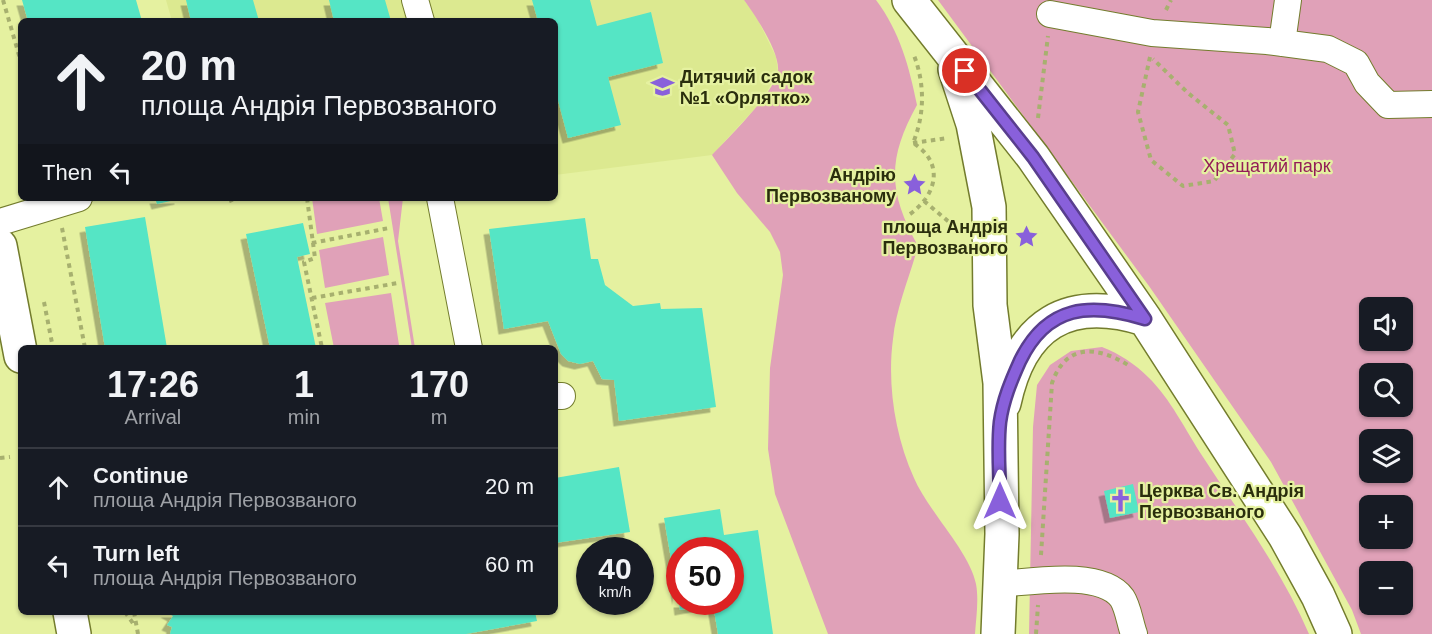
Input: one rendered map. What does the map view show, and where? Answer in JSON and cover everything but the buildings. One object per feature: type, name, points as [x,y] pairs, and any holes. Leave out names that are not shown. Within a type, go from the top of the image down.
[{"type":"main road","points":[[909,0],[1033,157],[1145,319],[1285,536],[1318,596],[1335,634]]},
{"type":"main road","points":[[950,53],[973,124],[989,207],[990,305],[999,383],[1000,423],[1002,534],[998,634]]},
{"type":"main road","points":[[0,246],[19,345]]},
{"type":"main road","points":[[1000,423],[1008,384],[1029,341],[1044,326],[1063,315],[1090,310],[1117,310],[1145,319]]},
{"type":"main road","points":[[71,615],[74,634]]},
{"type":"street","points":[[415,0],[420,18]]},
{"type":"street","points":[[1282,43],[1288,0]]},
{"type":"street","points":[[1050,14],[1152,33],[1282,43],[1328,49],[1356,63],[1367,83],[1388,105],[1432,104]]},
{"type":"street","points":[[441,201],[468,345]]},
{"type":"street","points":[[0,222],[68,202]]},
{"type":"street","points":[[999,584],[1092,580],[1122,598],[1134,634]]},
{"type":"path","points":[[3,0],[18,52]]},
{"type":"path","points":[[1033,157],[1050,14]]},
{"type":"path","points":[[911,48],[924,101],[920,126],[913,143]]},
{"type":"path","points":[[1150,57],[1188,93],[1228,125],[1235,154],[1214,181],[1183,186],[1151,160],[1138,112],[1150,57]]},
{"type":"path","points":[[913,143],[957,136]]},
{"type":"path","points":[[910,214],[924,201],[933,185],[933,163],[925,150],[913,143]]},
{"type":"path","points":[[307,201],[315,258],[304,262],[321,345]]},
{"type":"path","points":[[924,201],[965,235]]},
{"type":"path","points":[[68,202],[85,345]]},
{"type":"path","points":[[312,243],[389,228]]},
{"type":"path","points":[[312,298],[398,282]]},
{"type":"path","points":[[44,302],[52,345]]},
{"type":"path","points":[[1040,581],[1052,395],[1057,370],[1076,353],[1088,351],[1109,354],[1128,365]]},
{"type":"path","points":[[0,458],[10,457]]},
{"type":"path","points":[[127,615],[138,632]]},
{"type":"path","points":[[135,615],[138,632]]},
{"type":"shaded area","name":"Дитячий садок №1 «Орлятко»","points":[[166,0],[744,0],[756,16],[776,57],[778,72],[761,102],[712,155],[558,175],[558,18],[171,18]]},
{"type":"green space","points":[[744,0],[876,0],[891,24],[902,50],[917,105],[900,142],[895,176],[901,209],[918,246],[895,327],[891,356],[894,410],[907,462],[920,491],[966,559],[972,572],[977,596],[975,634],[828,634],[775,494],[768,449],[770,368],[783,275],[780,252],[770,232],[737,193],[712,155],[760,102],[775,80],[778,71],[778,63],[771,44]]},
{"type":"green space","name":"Хрещатий парк","points":[[938,0],[1432,0],[1432,634],[1361,634],[1352,610],[1271,462],[1149,286]]},
{"type":"green space","points":[[312,201],[380,201],[383,221],[317,234]]},
{"type":"green space","points":[[388,201],[403,201],[398,241],[415,345],[412,345]]},
{"type":"green space","points":[[383,237],[389,275],[325,288],[319,250]]},
{"type":"green space","points":[[391,293],[399,345],[333,345],[325,303]]},
{"type":"green space","points":[[1102,347],[1121,356],[1156,385],[1246,521],[1286,588],[1309,634],[1029,634],[1033,427],[1037,385],[1050,365],[1071,351]]},
{"type":"place","name":"Дитячий садок №1 «Орлятко»","points":[[662,87]]},
{"type":"place","name":"Андрію Первозваному","points":[[914,185]]},
{"type":"place","name":"площа Андрія Первозваного","points":[[1026,237]]},
{"type":"place","name":"Церква Св. Андрія Первозваного","points":[[1121,501]]},
{"type":"route","points":[[965,71],[1033,157],[1145,319],[1117,310],[1090,310],[1063,315],[1044,326],[1029,341],[1008,384],[1000,423],[1000,501]]}]
